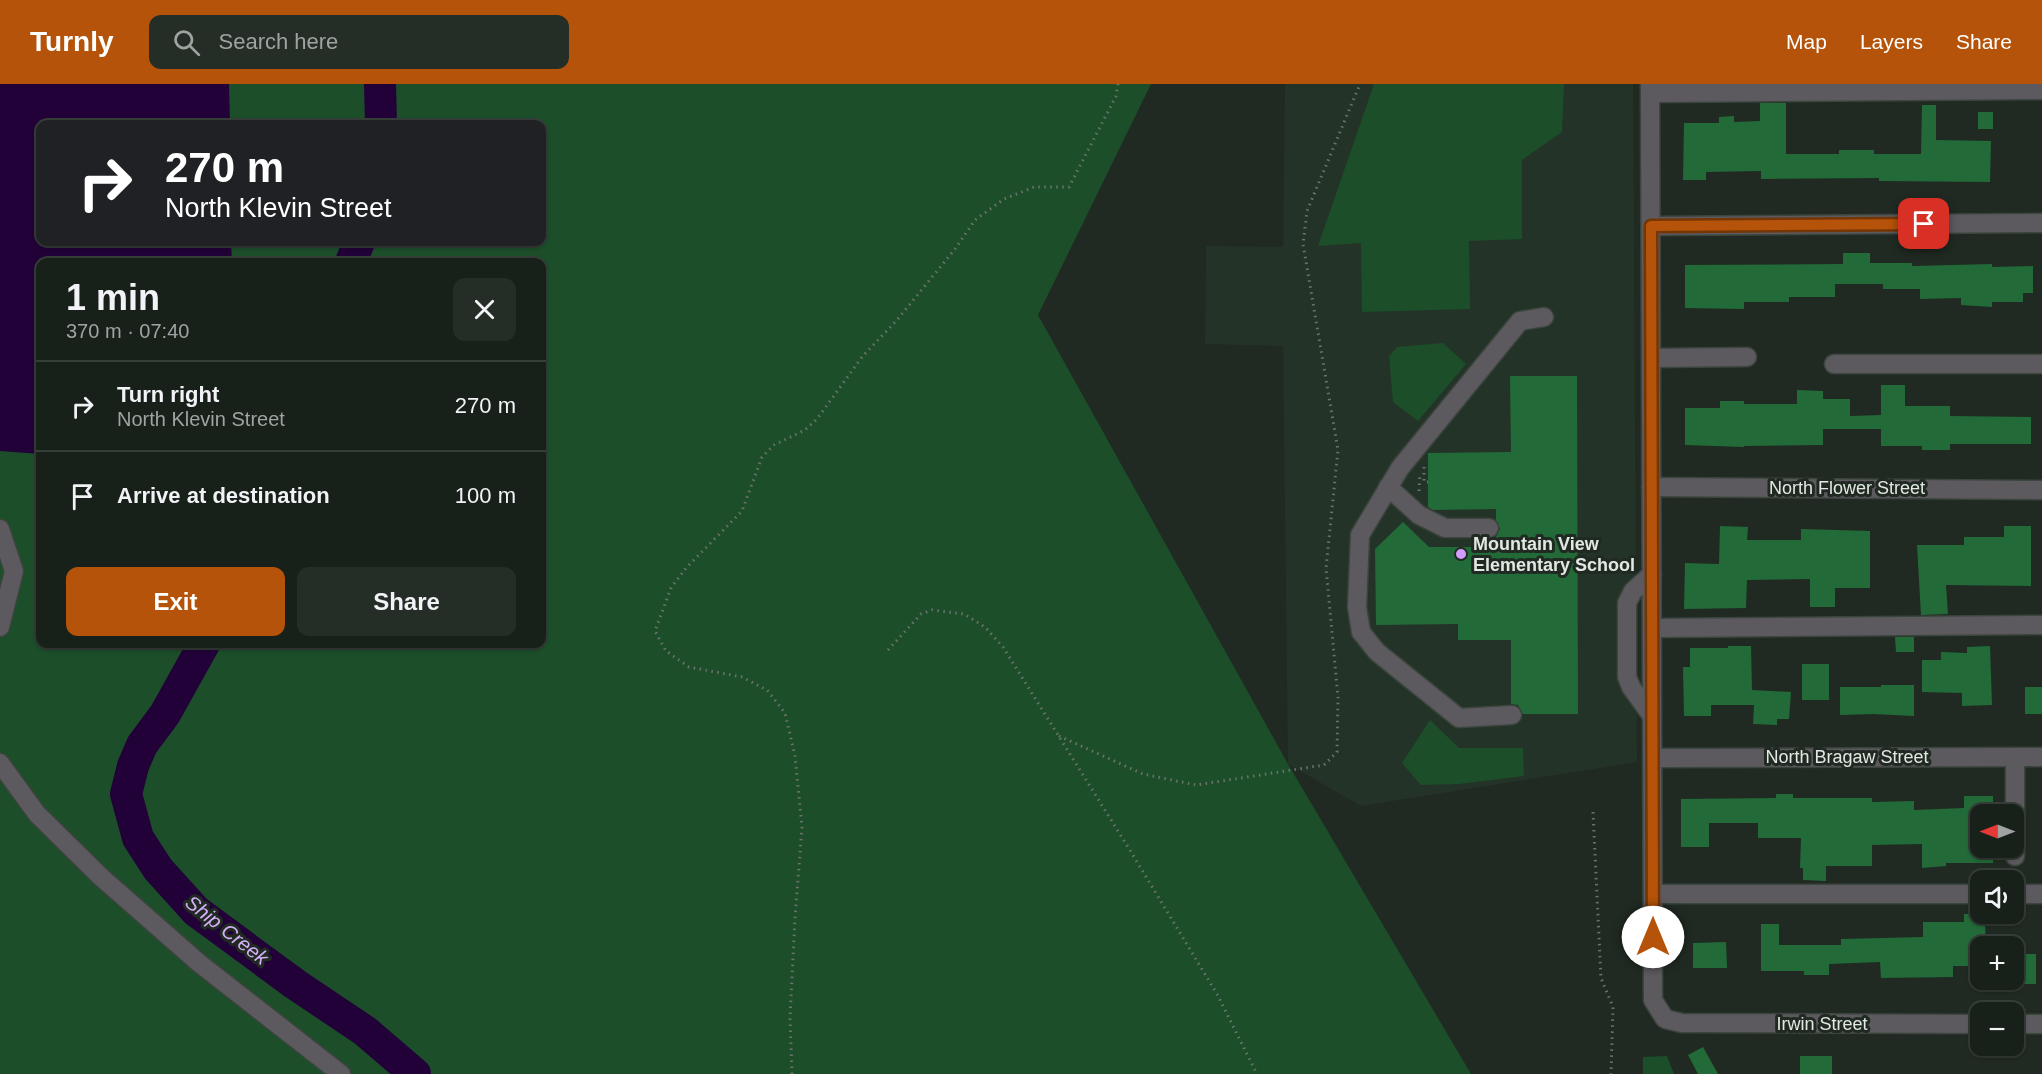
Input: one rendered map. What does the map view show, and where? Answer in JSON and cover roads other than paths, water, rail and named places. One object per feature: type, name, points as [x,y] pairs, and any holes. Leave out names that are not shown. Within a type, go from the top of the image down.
[{"type":"street","points":[[1970,894],[1653,894],[1650,88],[2042,90]]},
{"type":"street","points":[[1651,226],[2042,223]]},
{"type":"street","points":[[1512,716],[1459,718],[1377,652],[1361,632],[1357,607],[1360,535],[1400,468],[1520,321],[1544,317]]},
{"type":"street","points":[[1651,358],[1747,357]]},
{"type":"street","points":[[1834,364],[2042,364]]},
{"type":"street","points":[[1388,487],[1419,515],[1445,528],[1489,528]]},
{"type":"street","name":"North Flower Street","points":[[1651,487],[2042,490]]},
{"type":"street","points":[[0,529],[15,571],[0,627]]},
{"type":"street","points":[[1652,574],[1633,591],[1628,603],[1627,677],[1631,687],[1652,716]]},
{"type":"street","points":[[1652,628],[2042,625]]},
{"type":"street","points":[[2015,757],[2015,804]]},
{"type":"street","name":"North Bragaw Street","points":[[1653,758],[2042,757]]},
{"type":"street","points":[[0,763],[37,814],[101,877],[199,963],[341,1074]]},
{"type":"street","name":"Irwin Street","points":[[1653,894],[1653,1000],[1665,1019],[1682,1023],[1970,1024]]},
{"type":"street","points":[[2024,894],[2042,894]]},
{"type":"street","points":[[2024,1024],[2042,1024]]},
{"type":"waterway","name":"Ship Creek","points":[[380,84],[381,120]]},
{"type":"waterway","name":"Ship Creek","points":[[353,258],[357,246]]},
{"type":"waterway","name":"Ship Creek","points":[[202,648],[165,714],[142,745],[133,766],[126,794],[138,838],[158,869],[196,911],[295,984],[365,1031],[415,1074]]},
{"type":"place","name":"Mountain View Elementary School","points":[[1461,554]]}]
